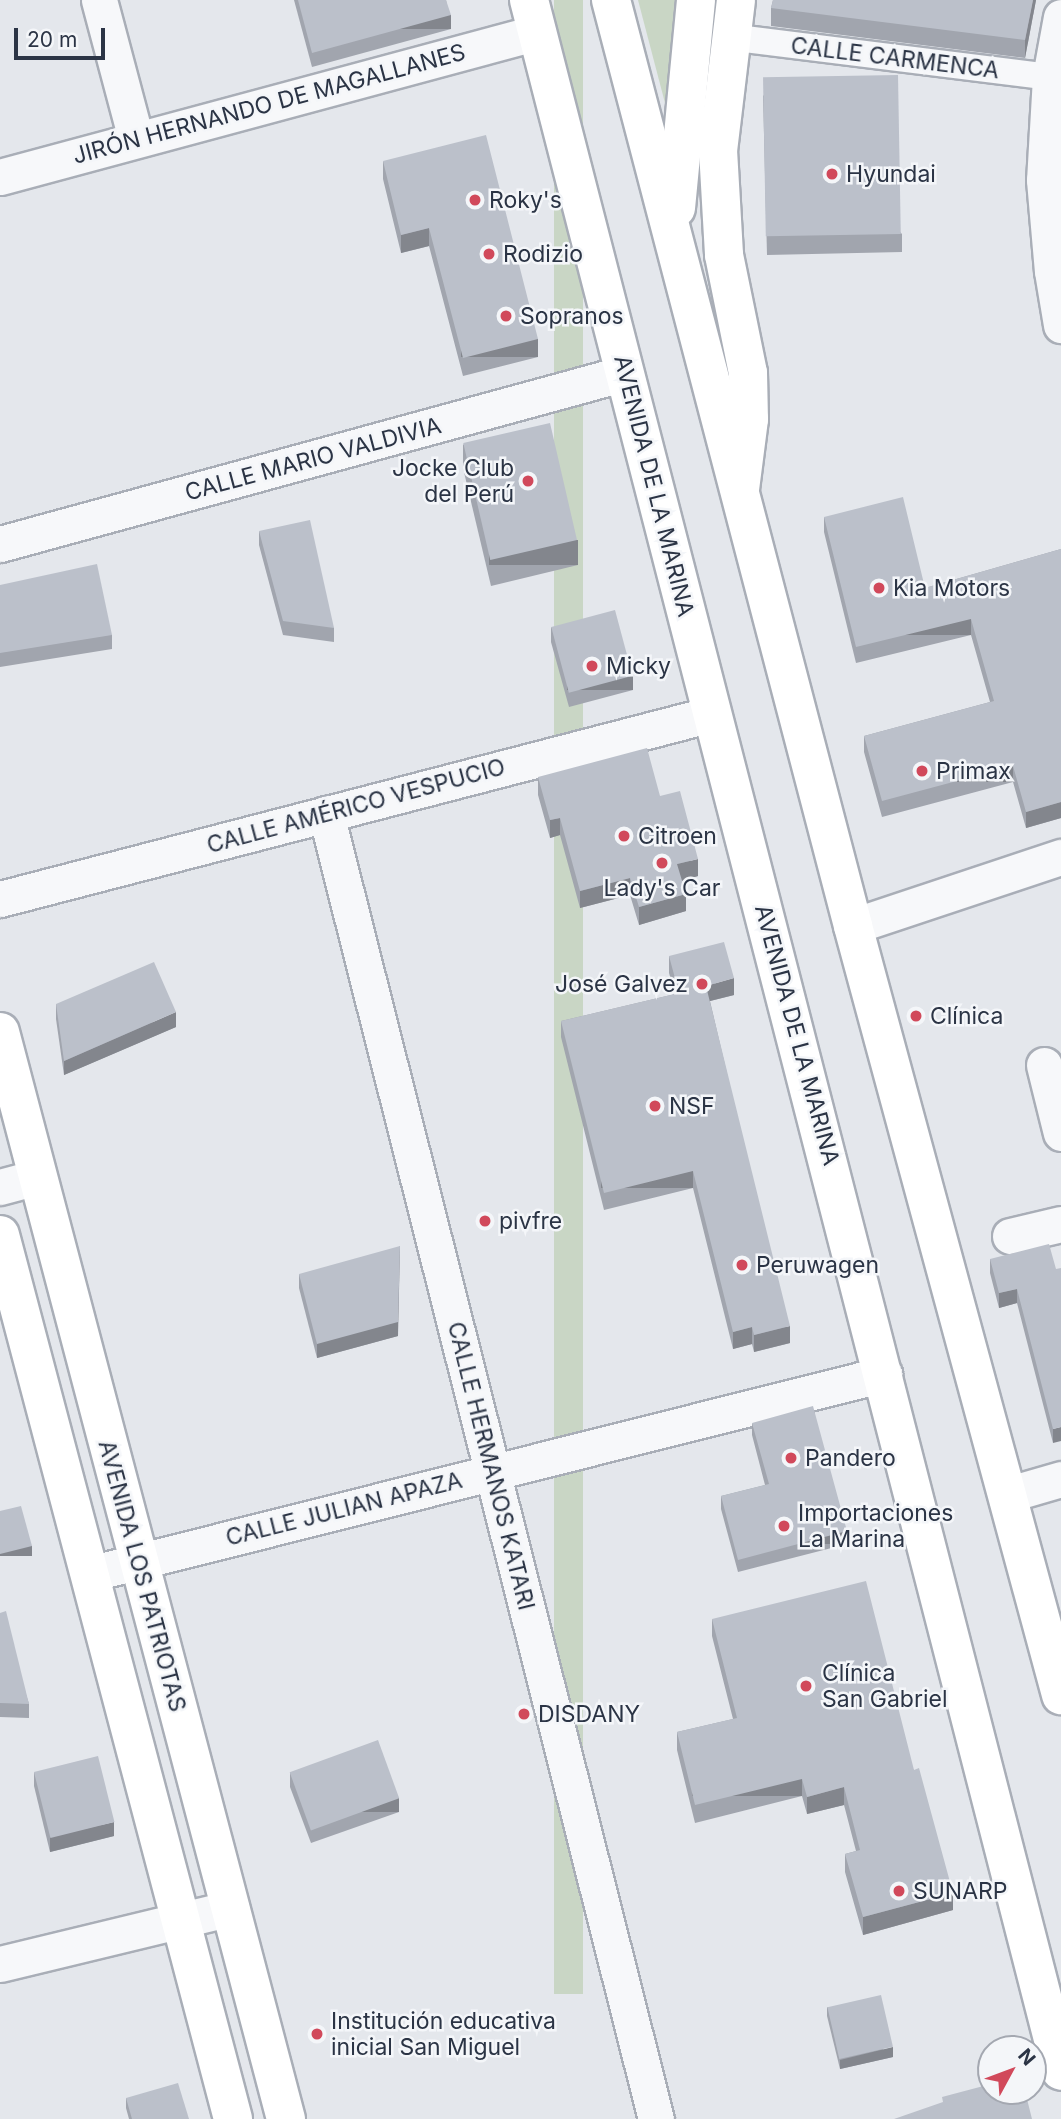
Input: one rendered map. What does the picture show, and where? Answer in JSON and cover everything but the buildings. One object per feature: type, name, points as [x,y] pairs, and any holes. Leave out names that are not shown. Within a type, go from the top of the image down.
[{"type":"main road","points":[[611,0],[853,926],[1061,1695]]},
{"type":"main road","points":[[673,234],[696,0]]},
{"type":"main road","points":[[736,0],[729,37],[718,150],[724,256],[748,373],[749,419],[740,489]]},
{"type":"main road","name":"AVENIDA DE LA MARINA","points":[[533,16],[1061,2071]]},
{"type":"main road","name":"AVENIDA LOS PATRIOTAS","points":[[0,1032],[137,1562],[286,2119]]},
{"type":"main road","points":[[0,1235],[233,2119]]},
{"type":"street","points":[[99,0],[136,139]]},
{"type":"street","name":"JIRÓN HERNANDO DE MAGALLANES","points":[[0,177],[136,139],[533,16]]},
{"type":"street","points":[[1061,17],[1044,180],[1049,248],[1061,325]]},
{"type":"street","name":"CALLE CARMENCA","points":[[729,37],[1056,77]]},
{"type":"street","name":"CALLE MARIO VALDIVIA","points":[[0,544],[625,373]]},
{"type":"street","name":"CALLE AMÉRICO VESPUCIO","points":[[0,899],[712,715]]},
{"type":"street","name":"CALLE HERMANOS KATARI","points":[[326,814],[656,2119]]},
{"type":"street","points":[[853,926],[1061,857]]},
{"type":"street","points":[[1044,1065],[1061,1133]]},
{"type":"street","points":[[0,1187],[38,1177]]},
{"type":"street","points":[[1010,1237],[1061,1224]]},
{"type":"street","name":"CALLE JULIAN APAZA","points":[[89,1574],[884,1374]]},
{"type":"street","points":[[1006,1495],[1061,1479]]},
{"type":"street","points":[[0,1964],[231,1909]]},
{"type":"green space","points":[[554,0],[583,0],[583,1994],[554,1994]]},
{"type":"green space","points":[[638,0],[678,0],[665,103]]},
{"type":"place","name":"Hyundai","points":[[832,174]]},
{"type":"place","name":"Roky's","points":[[475,200]]},
{"type":"place","name":"Rodizio","points":[[489,254]]},
{"type":"place","name":"Sopranos","points":[[506,316]]},
{"type":"place","name":"Jocke Club del Perú","points":[[528,481]]},
{"type":"place","name":"Kia Motors","points":[[879,588]]},
{"type":"place","name":"Micky","points":[[592,666]]},
{"type":"place","name":"Primax","points":[[922,771]]},
{"type":"place","name":"Citroen","points":[[624,836]]},
{"type":"place","name":"Lady's Car","points":[[662,863]]},
{"type":"place","name":"José Galvez","points":[[702,984]]},
{"type":"place","name":"Clínica","points":[[916,1016]]},
{"type":"place","name":"NSF","points":[[655,1106]]},
{"type":"place","name":"pivfre","points":[[485,1221]]},
{"type":"place","name":"Peruwagen","points":[[742,1265]]},
{"type":"place","name":"Pandero","points":[[791,1458]]},
{"type":"place","name":"Importaciones La Marina","points":[[784,1526]]},
{"type":"place","name":"Clínica San Gabriel","points":[[806,1686]]},
{"type":"place","name":"DISDANY","points":[[524,1714]]},
{"type":"place","name":"SUNARP","points":[[899,1891]]},
{"type":"place","name":"Institución educativa inicial San Miguel","points":[[317,2034]]}]
